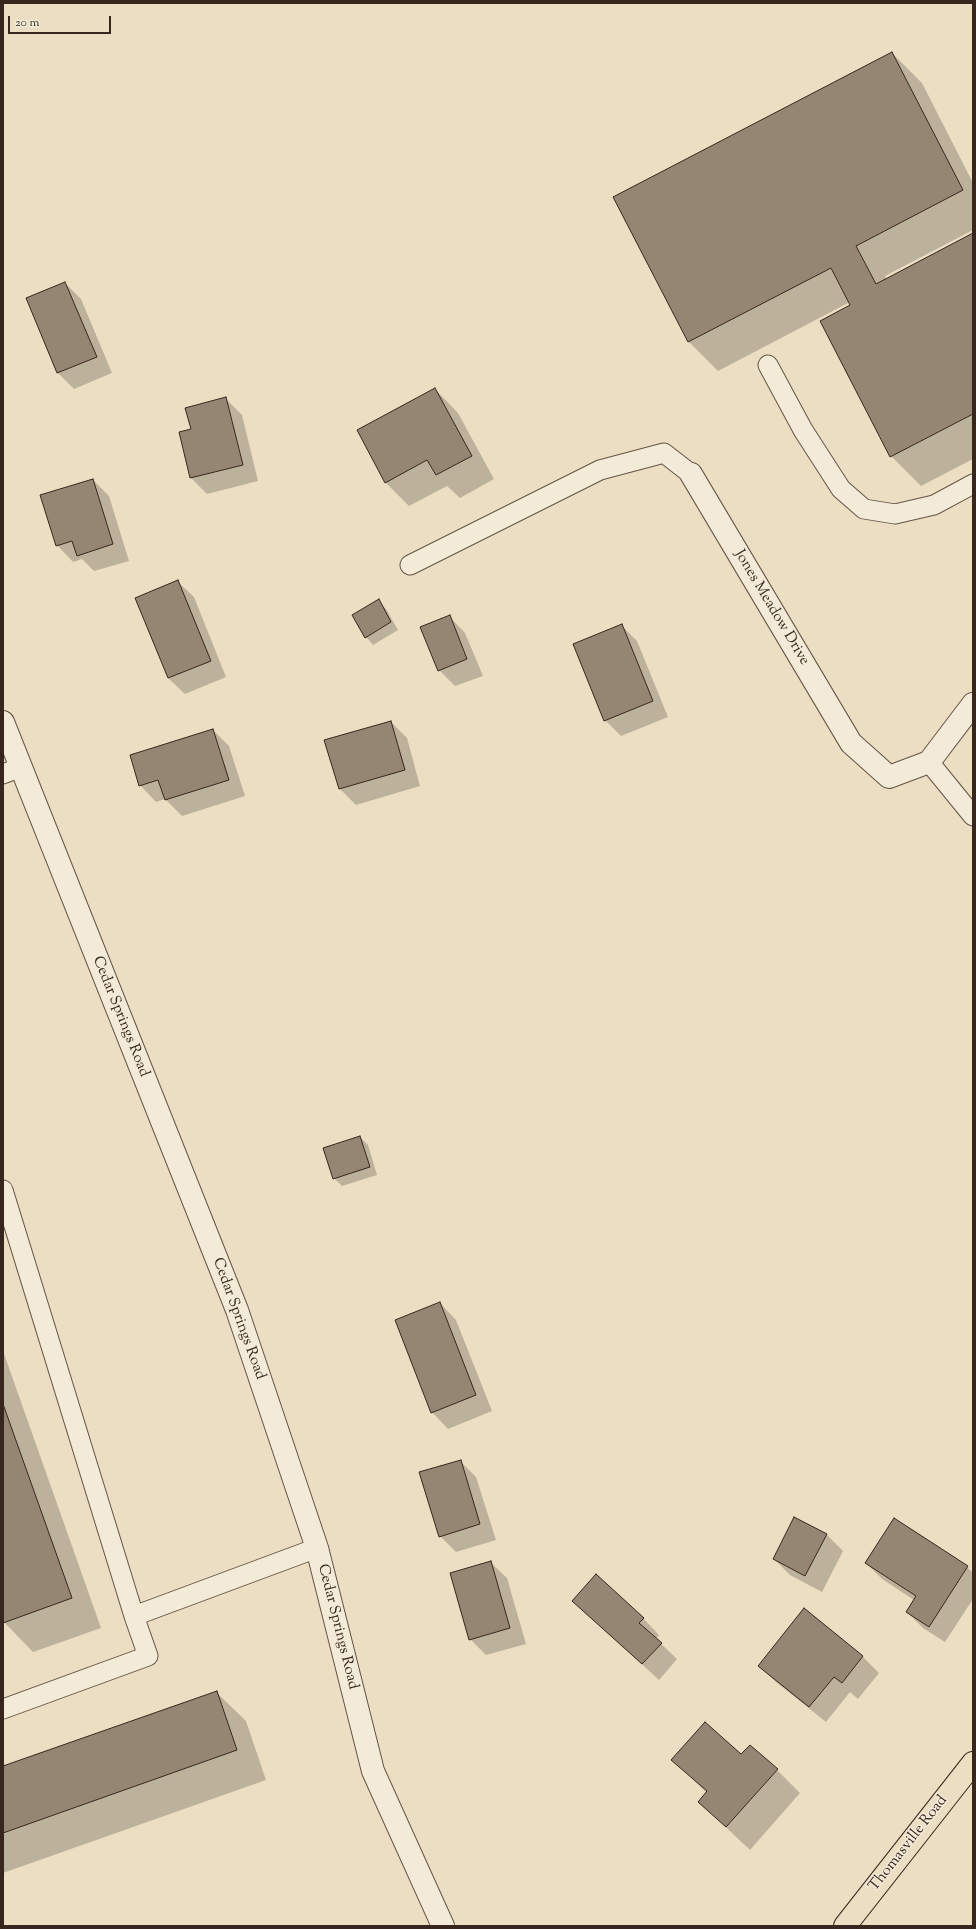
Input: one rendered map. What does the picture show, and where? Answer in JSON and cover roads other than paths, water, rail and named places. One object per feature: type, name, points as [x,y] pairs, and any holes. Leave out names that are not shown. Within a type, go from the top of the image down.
[{"type":"main road","name":"Thomasville Road","points":[[846,1926],[973,1762]]},
{"type":"street","name":"Jones Meadow Drive","points":[[691,474],[851,743],[889,777],[929,762]]},
{"type":"street","points":[[929,762],[973,704]]},
{"type":"street","name":"Cedar Springs Road","points":[[3,722],[12,771],[237,1310],[317,1548],[373,1771],[443,1926]]},
{"type":"lane","points":[[768,365],[803,430],[841,489],[864,509],[895,514],[934,505],[973,484]]},
{"type":"lane","points":[[410,565],[600,470],[664,453],[691,474]]},
{"type":"lane","points":[[929,762],[973,816]]},
{"type":"lane","points":[[3,1190],[134,1616],[148,1656],[3,1709]]},
{"type":"lane","points":[[134,1616],[317,1548]]}]
